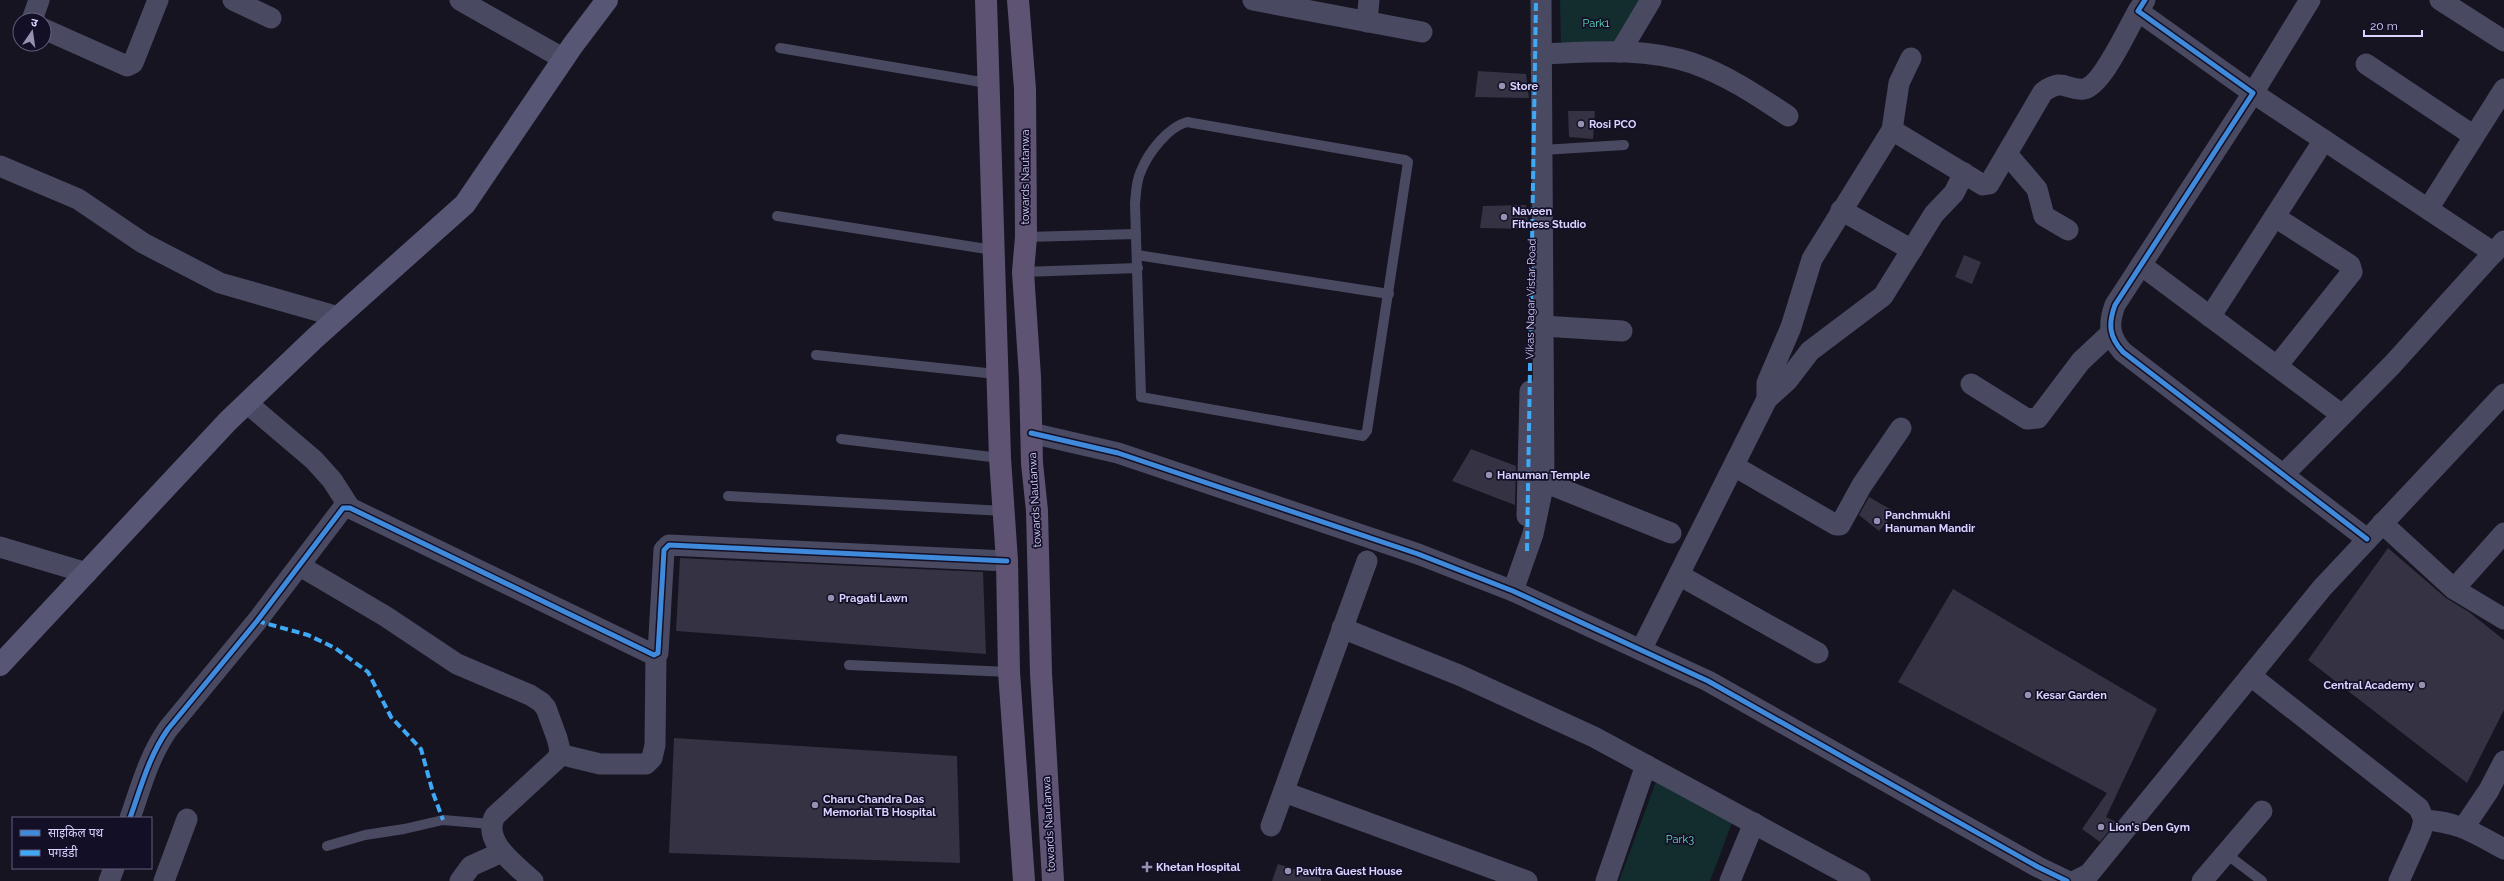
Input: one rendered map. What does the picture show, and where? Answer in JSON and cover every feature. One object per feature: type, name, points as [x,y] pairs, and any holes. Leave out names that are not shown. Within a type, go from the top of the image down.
[{"type":"main road","name":"towards Nautanwa","points":[[1018,0],[1025,89],[1026,237],[1023,272],[1030,377],[1031,433],[1037,511],[1041,673],[1053,881]]},
{"type":"main road","points":[[983,1],[993,250],[996,374],[1007,561],[1009,672],[1024,881]]},
{"type":"street","points":[[35,12],[39,0]]},
{"type":"street","points":[[52,33],[127,66],[133,62],[158,0]]},
{"type":"street","points":[[233,0],[270,18]]},
{"type":"street","points":[[460,0],[564,58]]},
{"type":"street","points":[[0,665],[247,403],[339,317],[465,204],[564,58],[607,0]]},
{"type":"street","points":[[1253,0],[1422,32]]},
{"type":"street","points":[[1367,22],[1369,0]]},
{"type":"street","name":"Vikas Nagar Vistar Road","points":[[1527,551],[1536,0]]},
{"type":"street","points":[[1513,591],[1527,551],[1544,482],[1541,0]]},
{"type":"street","points":[[1620,52],[1651,0]]},
{"type":"street","points":[[2310,0],[2253,94],[2115,306],[2110,321],[2110,333],[2115,344],[2123,352],[2368,539]]},
{"type":"street","points":[[2440,0],[2504,41]]},
{"type":"street","points":[[1892,130],[1986,185],[2007,154],[2043,92],[2056,85],[2083,89],[2098,80],[2142,6],[2253,94],[2428,209],[2499,247],[2392,365],[2283,474]]},
{"type":"street","points":[[1541,54],[1620,52],[1667,56],[1692,63],[1729,79],[1788,116]]},
{"type":"street","points":[[1767,399],[1767,383],[1791,327],[1812,259],[1892,130],[1899,84],[1911,58]]},
{"type":"street","points":[[2366,64],[2474,136]]},
{"type":"street","points":[[2428,209],[2504,89]]},
{"type":"street","points":[[2210,317],[2324,140]]},
{"type":"street","points":[[2007,154],[2037,189],[2044,216],[2068,230]]},
{"type":"street","points":[[0,167],[78,199],[143,243],[220,283],[339,317]]},
{"type":"street","points":[[1641,650],[1767,399],[1787,381],[1810,351],[1884,296],[1934,214],[1954,193],[1964,173]]},
{"type":"street","points":[[1841,210],[1912,250]]},
{"type":"street","points":[[2275,216],[2350,265],[2352,272],[2277,366]]},
{"type":"street","points":[[2141,265],[2342,415]]},
{"type":"street","points":[[1543,326],[1622,330]]},
{"type":"street","points":[[1971,384],[2027,419],[2038,418],[2081,361],[2110,333]]},
{"type":"street","points":[[2075,881],[2088,874],[2322,588],[2504,394]]},
{"type":"street","points":[[247,403],[314,460],[332,480],[350,508]]},
{"type":"street","points":[[1734,466],[1836,525],[1840,525],[1862,485],[1901,428]]},
{"type":"street","points":[[1031,433],[1118,453],[1418,554],[1513,591],[1708,681],[2038,867],[2067,881]]},
{"type":"street","points":[[1544,482],[1671,533]]},
{"type":"street","points":[[130,817],[156,746],[300,566],[338,512],[343,508],[350,508],[656,655]]},
{"type":"street","points":[[2382,523],[2454,589],[2504,619]]},
{"type":"street","points":[[2454,589],[2504,534]]},
{"type":"street","points":[[560,754],[600,764],[636,766],[646,764],[652,758],[655,745],[656,655],[664,550],[668,545],[1007,561]]},
{"type":"street","points":[[0,547],[87,574]]},
{"type":"street","points":[[1271,826],[1366,561]]},
{"type":"street","points":[[300,566],[385,616],[457,664],[530,695],[541,702],[546,708],[557,738],[560,754]]},
{"type":"street","points":[[1679,575],[1818,653]]},
{"type":"street","points":[[1342,628],[1514,699],[1594,737],[1860,881]]},
{"type":"street","points":[[2251,676],[2419,808],[2424,820],[2421,832],[2399,881]]},
{"type":"street","points":[[533,881],[502,852],[490,832],[490,824],[495,816],[560,754]]},
{"type":"street","points":[[2464,827],[2489,790],[2504,761]]},
{"type":"street","points":[[1606,881],[1646,765]]},
{"type":"street","points":[[1284,792],[1527,881]]},
{"type":"street","points":[[2202,881],[2262,811]]},
{"type":"street","points":[[164,881],[187,819]]},
{"type":"street","points":[[2424,820],[2446,821],[2464,827],[2504,849]]},
{"type":"street","points":[[1730,881],[1754,823]]},
{"type":"street","points":[[460,881],[471,866],[502,852]]},
{"type":"street","points":[[109,881],[114,869]]},
{"type":"lane","points":[[780,48],[987,83]]},
{"type":"lane","points":[[1197,123],[1405,160],[1410,165],[1367,431],[1363,436],[1360,436],[1141,397],[1137,255],[1135,204],[1137,183],[1141,170],[1167,134],[1179,124],[1197,123]]},
{"type":"lane","points":[[1542,150],[1624,145]]},
{"type":"lane","points":[[777,216],[993,250]]},
{"type":"lane","points":[[1026,237],[1136,234]]},
{"type":"lane","points":[[1137,255],[1389,294]]},
{"type":"lane","points":[[1023,272],[1138,268]]},
{"type":"lane","points":[[816,355],[996,374]]},
{"type":"lane","points":[[841,439],[1000,458]]},
{"type":"lane","points":[[728,496],[1004,511]]},
{"type":"lane","points":[[849,665],[1009,672]]},
{"type":"lane","points":[[326,846],[365,834],[404,829],[443,820],[490,824]]},
{"type":"lane","points":[[2225,853],[2262,881]]},
{"type":"green space","name":"Park1","points":[[1560,0],[1643,0],[1617,46],[1561,46]]},
{"type":"green space","name":"Park3","points":[[1657,779],[1733,820],[1710,881],[1619,881]]},
{"type":"building","name":"Store","points":[[1478,71],[1526,74],[1529,98],[1475,97]]},
{"type":"building","name":"Rosi PCO","points":[[1568,111],[1595,111],[1593,139],[1569,137]]},
{"type":"building","name":"Naveen Fitness Studio","points":[[1526,205],[1529,229],[1480,228],[1483,206]]},
{"type":"building","points":[[1964,255],[1981,262],[1972,284],[1955,277]]},
{"type":"building","name":"Hanuman Temple","points":[[1471,449],[1516,466],[1515,505],[1452,481]]},
{"type":"building","name":"Panchmukhi Hanuman Mandir","points":[[1869,497],[1895,512],[1879,531],[1859,515]]},
{"type":"building","name":"Central Academy","points":[[2388,548],[2446,598],[2469,612],[2504,640],[2504,710],[2467,783],[2308,660]]},
{"type":"building","name":"Pragati Lawn","points":[[680,558],[983,572],[986,654],[676,631]]},
{"type":"building","name":"Kesar Garden","points":[[1953,589],[2157,709],[2106,817],[2116,822],[2100,842],[2082,829],[2107,793],[1898,682]]},
{"type":"building","name":"Charu Chandra Das Memorial TB Hospital","points":[[674,738],[957,756],[960,863],[669,853]]},
{"type":"building","name":"Pavitra Guest House","points":[[1278,864],[1321,878],[1321,881],[1272,881]]},
{"type":"marked path","points":[[1527,551],[1536,0]]},
{"type":"marked path","points":[[257,621],[308,635],[335,648],[368,672],[391,717],[421,749],[433,793],[443,820]]},
{"type":"cycle path","points":[[2145,0],[2138,11],[2253,93],[2115,305],[2111,318],[2112,336],[2123,352],[2367,539]]},
{"type":"cycle path","points":[[1031,433],[1118,453],[1418,554],[1513,591],[1708,681],[2038,867],[2067,881]]},
{"type":"cycle path","points":[[130,817],[142,783],[161,739],[257,621],[343,508],[350,508],[654,655],[658,653],[664,550],[669,545],[1007,561]]},
{"type":"place","name":"Store","points":[[1502,86]]},
{"type":"place","name":"Rosi PCO","points":[[1581,124]]},
{"type":"place","name":"Naveen Fitness Studio","points":[[1504,217]]},
{"type":"place","name":"Hanuman Temple","points":[[1489,475]]},
{"type":"place","name":"Panchmukhi Hanuman Mandir","points":[[1877,521]]},
{"type":"place","name":"Pragati Lawn","points":[[831,598]]},
{"type":"place","name":"Central Academy","points":[[2422,685]]},
{"type":"place","name":"Kesar Garden","points":[[2028,695]]},
{"type":"place","name":"Charu Chandra Das Memorial TB Hospital","points":[[815,805]]},
{"type":"place","name":"Lion's Den Gym","points":[[2101,827]]},
{"type":"place","name":"Khetan Hospital","points":[[1147,867]]},
{"type":"place","name":"Pavitra Guest House","points":[[1288,871]]}]
